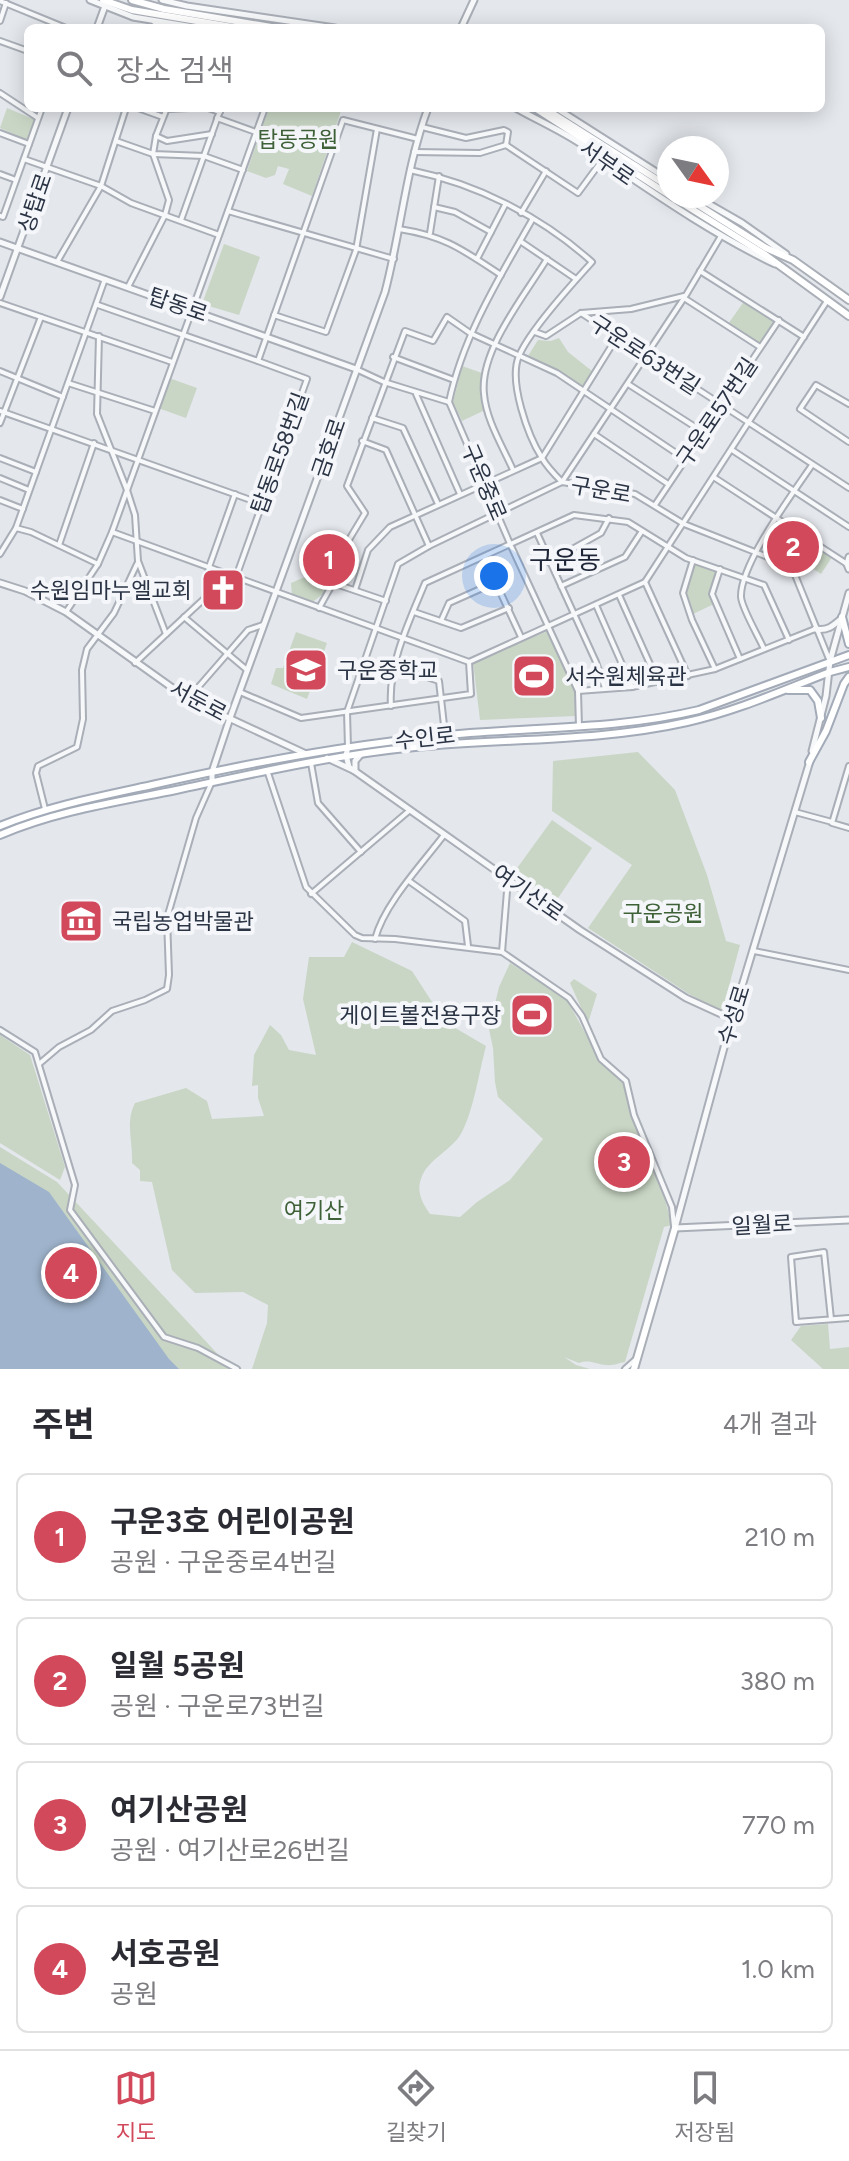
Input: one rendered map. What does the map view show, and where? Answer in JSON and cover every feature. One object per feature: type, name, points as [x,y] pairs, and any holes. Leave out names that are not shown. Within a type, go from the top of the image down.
[{"type":"main road","points":[[132,0],[164,9],[253,24]]},
{"type":"main road","points":[[104,3],[214,24]]},
{"type":"main road","name":"서부로","points":[[541,112],[657,187]]},
{"type":"main road","name":"서부로","points":[[550,112],[657,179]]},
{"type":"main road","name":"서부로","points":[[691,208],[764,254],[849,316]]},
{"type":"main road","points":[[703,208],[766,248],[793,260],[849,300]]},
{"type":"main road","points":[[842,617],[849,644]]},
{"type":"main road","name":"수인로","points":[[0,826],[45,809],[212,772],[348,747],[446,735],[641,722],[699,710],[849,655]]},
{"type":"main road","name":"수인로","points":[[0,835],[58,816],[327,758],[641,731],[719,714],[849,667]]},
{"type":"main road","points":[[809,762],[849,677]]},
{"type":"main road","points":[[780,691],[810,690],[818,701],[821,718]]},
{"type":"main road","name":"수성로","points":[[634,1369],[675,1228]]},
{"type":"street","points":[[90,0],[153,24]]},
{"type":"street","points":[[162,0],[310,24]]},
{"type":"street","points":[[464,24],[474,0]]},
{"type":"street","points":[[0,21],[3,2],[56,24]]},
{"type":"street","points":[[98,24],[104,3]]},
{"type":"street","points":[[141,18],[176,24]]},
{"type":"street","points":[[0,41],[24,50]]},
{"type":"street","points":[[0,93],[24,108]]},
{"type":"street","points":[[30,112],[39,118]]},
{"type":"street","points":[[2,216],[41,112]]},
{"type":"street","name":"상탑로","points":[[0,300],[67,112]]},
{"type":"street","points":[[57,262],[101,186],[123,112]]},
{"type":"street","points":[[149,112],[163,117]]},
{"type":"street","points":[[128,287],[165,215],[169,200],[153,154],[166,112]]},
{"type":"street","points":[[181,220],[219,112]]},
{"type":"street","points":[[66,612],[98,564],[112,532],[264,112]]},
{"type":"street","name":"금호로","points":[[212,782],[212,772],[230,718],[385,292],[414,152],[427,112]]},
{"type":"street","name":"서부로","points":[[523,112],[578,142],[646,190],[721,236],[781,268]]},
{"type":"street","name":"서부로","points":[[562,112],[657,172]]},
{"type":"street","points":[[217,118],[256,132]]},
{"type":"street","points":[[258,361],[343,120],[418,139]]},
{"type":"street","points":[[422,127],[466,138],[504,130],[508,132],[506,145]]},
{"type":"street","points":[[274,315],[326,332],[356,250],[377,129]]},
{"type":"street","points":[[0,133],[29,144]]},
{"type":"street","points":[[156,136],[167,141],[212,134]]},
{"type":"street","points":[[116,141],[153,154],[204,156],[243,170]]},
{"type":"street","points":[[506,145],[578,193],[603,159]]},
{"type":"street","points":[[414,152],[480,153],[506,145]]},
{"type":"street","points":[[24,159],[101,186],[131,203],[219,235]]},
{"type":"street","points":[[410,170],[478,189],[561,234],[592,262],[535,332],[519,355],[517,364],[518,402],[542,458],[562,482],[721,236]]},
{"type":"street","points":[[521,213],[546,171]]},
{"type":"street","points":[[0,174],[16,180]]},
{"type":"street","points":[[430,233],[439,176]]},
{"type":"street","points":[[477,259],[506,204]]},
{"type":"street","points":[[434,207],[455,212],[491,232]]},
{"type":"street","points":[[716,208],[793,260]]},
{"type":"street","points":[[228,211],[394,259]]},
{"type":"street","points":[[356,369],[384,382],[449,402],[470,333],[533,219]]},
{"type":"street","points":[[399,229],[430,233],[502,275]]},
{"type":"street","points":[[520,241],[576,279]]},
{"type":"street","name":"탑동로","points":[[0,242],[356,369]]},
{"type":"street","points":[[513,470],[489,415],[484,394],[485,373],[495,344],[547,259]]},
{"type":"street","points":[[700,271],[804,337]]},
{"type":"street","points":[[0,554],[16,528],[105,279]]},
{"type":"street","points":[[535,332],[546,336],[581,313],[631,309],[685,296],[760,347]]},
{"type":"street","points":[[0,300],[172,362]]},
{"type":"street","points":[[112,532],[469,662],[645,582],[827,301]]},
{"type":"street","name":"탑동로58번길","points":[[97,304],[307,379],[236,577]]},
{"type":"street","name":"구운로63번길","points":[[581,313],[849,488]]},
{"type":"street","points":[[0,423],[1,413],[41,316]]},
{"type":"street","points":[[319,608],[333,583],[344,548],[365,513],[347,486],[405,331],[433,341],[447,317],[470,333],[557,373],[685,459]]},
{"type":"street","name":"구운로57번길","points":[[655,505],[779,320]]},
{"type":"street","points":[[99,336],[97,414],[135,515],[138,561],[166,634]]},
{"type":"street","points":[[355,590],[368,550],[390,527],[542,458],[617,337]]},
{"type":"street","points":[[393,357],[454,380]]},
{"type":"street","points":[[0,371],[63,397]]},
{"type":"street","points":[[68,383],[155,411]]},
{"type":"street","points":[[627,383],[703,432]]},
{"type":"street","points":[[849,404],[816,385],[800,409],[849,442]]},
{"type":"street","name":"구운중로","points":[[416,393],[460,494]]},
{"type":"street","name":"구운중로","points":[[449,402],[578,691],[579,727]]},
{"type":"street","points":[[1,413],[262,504]]},
{"type":"street","points":[[372,418],[403,428],[438,504]]},
{"type":"street","points":[[593,434],[668,484]]},
{"type":"street","points":[[362,441],[386,450],[429,546]]},
{"type":"street","points":[[59,545],[94,443]]},
{"type":"street","points":[[732,450],[849,527]]},
{"type":"street","points":[[0,458],[36,472]]},
{"type":"street","points":[[764,649],[741,598],[746,578],[756,552],[812,465]]},
{"type":"street","points":[[0,478],[29,490]]},
{"type":"street","points":[[714,478],[848,566],[849,557]]},
{"type":"street","name":"구운로","points":[[348,747],[347,712],[398,564],[562,482],[635,494],[684,524],[793,570],[830,661]]},
{"type":"street","points":[[135,663],[205,598],[209,567],[235,494]]},
{"type":"street","points":[[0,500],[23,509]]},
{"type":"street","points":[[391,706],[389,687],[394,666],[425,583],[574,515],[628,522],[693,560],[764,585],[789,640]]},
{"type":"street","points":[[549,562],[601,533],[609,518]]},
{"type":"street","points":[[16,528],[98,564]]},
{"type":"street","points":[[560,586],[625,557],[642,531]]},
{"type":"street","points":[[537,533],[605,688]]},
{"type":"street","points":[[484,557],[521,637]]},
{"type":"street","points":[[693,560],[683,593],[715,669]]},
{"type":"street","points":[[45,809],[36,773],[38,766],[77,747],[83,719],[82,670],[87,649],[100,634],[128,587],[138,561]]},
{"type":"street","points":[[720,569],[712,594],[740,659]]},
{"type":"street","points":[[441,621],[449,603],[496,582]]},
{"type":"street","points":[[645,582],[688,676]]},
{"type":"street","name":"서둔로","points":[[0,583],[25,591],[66,612],[188,699],[305,754]]},
{"type":"street","points":[[333,583],[386,601]]},
{"type":"street","name":"수성로","points":[[675,1228],[732,1019],[809,762],[821,718],[830,661],[849,593]]},
{"type":"street","points":[[619,595],[658,682]]},
{"type":"street","points":[[596,605],[632,687]]},
{"type":"street","points":[[413,611],[461,628],[509,608]]},
{"type":"street","points":[[184,617],[247,670]]},
{"type":"street","points":[[578,691],[632,687],[715,669],[815,629],[832,627],[842,617]]},
{"type":"street","points":[[188,699],[248,630],[263,625]]},
{"type":"street","points":[[240,692],[301,718],[347,712],[471,694],[469,662]]},
{"type":"street","points":[[394,666],[439,681],[446,735]]},
{"type":"street","points":[[346,755],[348,747]]},
{"type":"street","points":[[327,758],[355,771],[355,761],[361,753]]},
{"type":"street","name":"여기산로","points":[[346,755],[349,767],[580,930],[686,998],[732,1019]]},
{"type":"street","points":[[310,761],[318,803],[361,852]]},
{"type":"street","points":[[832,823],[849,766]]},
{"type":"street","points":[[267,770],[311,894],[355,935],[502,952],[569,998],[582,1016],[601,1059],[626,1081],[634,1115],[672,1207],[675,1228]]},
{"type":"street","points":[[38,1065],[59,1047],[91,1030],[112,1011],[167,989],[167,918],[196,818],[212,782]]},
{"type":"street","points":[[839,800],[849,803]]},
{"type":"street","points":[[311,894],[411,810]]},
{"type":"street","points":[[795,812],[849,828]]},
{"type":"street","points":[[375,939],[383,918],[444,834]]},
{"type":"street","points":[[502,952],[508,879]]},
{"type":"street","points":[[409,881],[465,921],[468,947]]},
{"type":"street","points":[[754,951],[849,970]]},
{"type":"street","points":[[0,1030],[35,1052],[75,1185],[70,1210],[164,1337],[198,1348],[237,1369]]},
{"type":"street","name":"일월로","points":[[675,1228],[849,1220]]},
{"type":"street","points":[[831,1319],[824,1252],[791,1257],[796,1322],[849,1318]]},
{"type":"street","points":[[625,1369],[637,1358]]},
{"type":"green space","points":[[7,108],[38,121],[29,141],[0,128]]},
{"type":"green space","name":"탑동공원","points":[[268,112],[341,112],[312,196],[283,184],[289,169],[278,166],[275,175],[266,178],[247,171]]},
{"type":"green space","points":[[224,244],[260,257],[239,315],[202,304]]},
{"type":"green space","points":[[745,300],[776,321],[760,345],[728,324]]},
{"type":"green space","points":[[559,338],[568,352],[592,371],[582,387],[528,356],[538,340]]},
{"type":"green space","points":[[462,366],[482,373],[480,394],[485,410],[462,421],[453,402]]},
{"type":"green space","points":[[169,378],[197,388],[186,418],[158,408]]},
{"type":"green space","points":[[777,522],[832,557],[821,574],[806,564],[799,550],[785,558],[764,544]]},
{"type":"green space","points":[[328,538],[342,546],[326,592],[311,603],[292,596],[291,583],[314,573]]},
{"type":"green space","points":[[694,563],[718,570],[710,594],[714,604],[693,614],[685,593]]},
{"type":"green space","points":[[548,631],[575,692],[576,716],[480,720],[473,662]]},
{"type":"green space","points":[[296,632],[327,643],[307,699],[271,684],[276,668],[283,668]]},
{"type":"green space","name":"구운공원","points":[[638,752],[675,790],[707,875],[726,941],[740,945],[722,1012],[588,928],[632,865],[552,811],[553,761]]},
{"type":"green space","points":[[552,820],[592,848],[556,901],[515,871]]},
{"type":"green space","name":"여기산","points":[[352,942],[412,971],[445,1022],[486,1046],[473,1102],[462,1132],[429,1166],[421,1179],[420,1193],[430,1214],[460,1217],[510,1180],[543,1139],[498,1097],[495,1082],[489,1029],[499,987],[510,963],[567,1000],[600,1060],[625,1081],[628,1104],[662,1189],[672,1225],[664,1227],[625,1362],[609,1365],[579,1363],[564,1357],[590,1369],[252,1369],[267,1323],[268,1305],[243,1292],[195,1293],[172,1270],[152,1182],[140,1181],[140,1170],[132,1163],[130,1125],[135,1103],[186,1088],[207,1101],[212,1119],[264,1116],[258,1098],[258,1085],[252,1086],[254,1055],[270,1025],[281,1035],[289,1050],[316,1055],[303,999],[309,957],[344,957]]},
{"type":"green space","points":[[574,979],[597,994],[588,1023],[570,983]]},
{"type":"green space","points":[[0,1035],[30,1055],[65,1167],[60,1180],[0,1143]]},
{"type":"green space","points":[[0,1147],[57,1182],[227,1364],[228,1369],[0,1369]]},
{"type":"green space","points":[[828,1324],[830,1349],[849,1347],[849,1369],[823,1369],[791,1340],[801,1326]]},
{"type":"water","points":[[0,1163],[49,1192],[179,1369],[0,1369]]},
{"type":"place","name":"일월 5공원","points":[[793,547]]},
{"type":"place","name":"구운3호 어린이공원","points":[[329,560]]},
{"type":"place","name":"수원임마누엘교회","points":[[223,590]]},
{"type":"place","name":"구운중학교","points":[[306,670]]},
{"type":"place","name":"서수원체육관","points":[[534,676]]},
{"type":"place","name":"국립농업박물관","points":[[81,921]]},
{"type":"place","name":"게이트볼전용구장","points":[[532,1015]]},
{"type":"place","name":"여기산공원","points":[[624,1162]]},
{"type":"place","name":"서호공원","points":[[71,1273]]},
{"type":"district","name":"구운동","points":[[565,560]]}]
